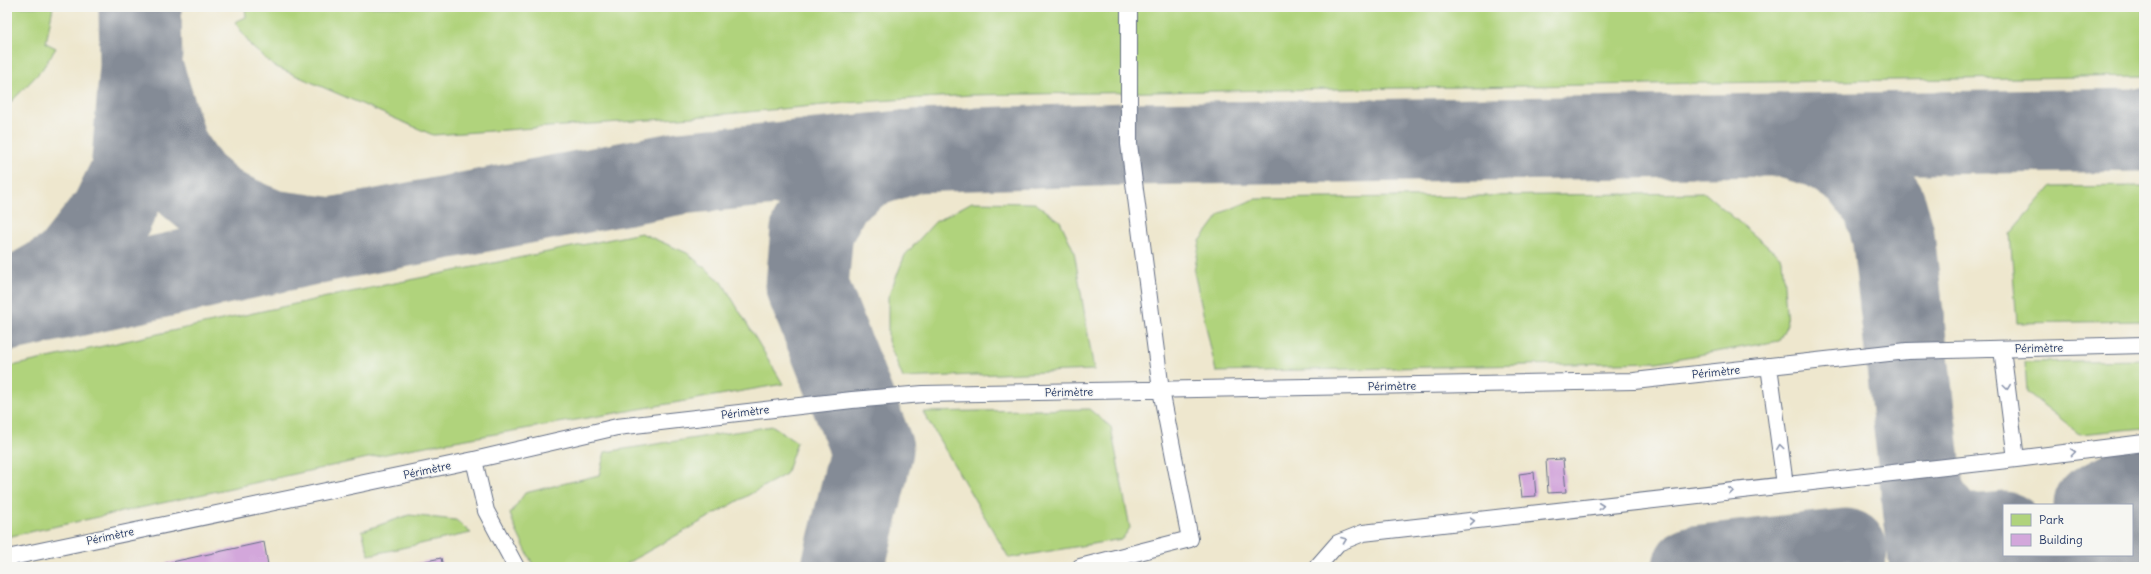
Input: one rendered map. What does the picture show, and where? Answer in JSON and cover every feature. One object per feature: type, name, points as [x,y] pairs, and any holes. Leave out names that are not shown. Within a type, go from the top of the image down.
[{"type":"lane","points":[[1080,567],[1190,539],[1161,390],[1129,144],[1128,7]]},
{"type":"lane","name":"Périmètre","points":[[7,558],[474,460],[618,427],[852,400],[923,394],[1634,381],[1907,351],[2144,345]]},
{"type":"lane","points":[[2002,349],[2016,459]]},
{"type":"lane","points":[[1769,366],[1785,485]]},
{"type":"lane","points":[[1317,567],[1338,543],[1363,533],[2016,459],[2144,443]]},
{"type":"lane","points":[[474,460],[486,511],[516,567]]},
{"type":"green space","points":[[7,7],[53,7],[46,43],[56,48],[41,71],[7,106]]},
{"type":"green space","points":[[245,7],[2144,7],[2144,76],[971,95],[846,103],[693,117],[433,135],[274,66],[251,46],[235,22],[246,17]]},
{"type":"green space","points":[[2144,186],[2144,321],[2017,323],[2010,234],[2051,187]]},
{"type":"green space","points":[[1705,193],[1782,259],[1787,324],[1779,341],[1657,362],[1216,372],[1194,272],[1200,241],[1221,213],[1255,199]]},
{"type":"green space","points":[[972,202],[1035,203],[1060,221],[1074,251],[1094,370],[903,378],[888,341],[888,297],[905,255],[935,222]]},
{"type":"green space","points":[[641,233],[687,253],[722,282],[783,384],[409,449],[7,537],[7,367],[336,295]]},
{"type":"green space","points":[[2144,360],[2144,428],[2080,434],[2027,392],[2025,362]]},
{"type":"green space","points":[[1089,409],[1111,427],[1130,528],[1122,539],[1009,558],[923,412]]},
{"type":"green space","points":[[773,426],[797,442],[786,474],[620,567],[534,567],[510,514],[525,493],[599,475],[605,452]]},
{"type":"green space","points":[[409,515],[456,520],[471,533],[369,555],[362,531]]},
{"type":"building","points":[[1563,459],[1566,492],[1548,493],[1546,460]]},
{"type":"building","points":[[1534,472],[1536,496],[1522,497],[1519,474]]},
{"type":"building","points":[[264,542],[268,565],[257,567],[149,567]]},
{"type":"building","points":[[441,558],[443,567],[402,566]]},
{"type":"taxiway","points":[[11,302],[69,268],[111,215],[132,172],[141,66],[140,7]]},
{"type":"taxiway","points":[[145,79],[167,149],[190,184],[220,209],[270,231],[325,238]]},
{"type":"taxiway","points":[[7,310],[332,239],[680,173],[913,151],[1129,144],[2144,130]]},
{"type":"taxiway","points":[[1780,135],[1825,148],[1859,171],[1884,204],[1893,235],[1931,567]]},
{"type":"taxiway","points":[[843,567],[872,449],[807,286],[812,230],[831,193],[864,168],[906,154]]},
{"type":"taxiway","points":[[2097,504],[2132,486],[2144,485]]},
{"type":"taxiway","points":[[1922,494],[1938,519],[1954,532],[1974,535],[2003,533]]},
{"type":"taxiway","points":[[1694,567],[1846,550]]},
{"type":"taxiway","points":[[2057,556],[2061,564],[2060,556]]},
{"type":"taxiway","points":[[2121,556],[2135,567]]}]
